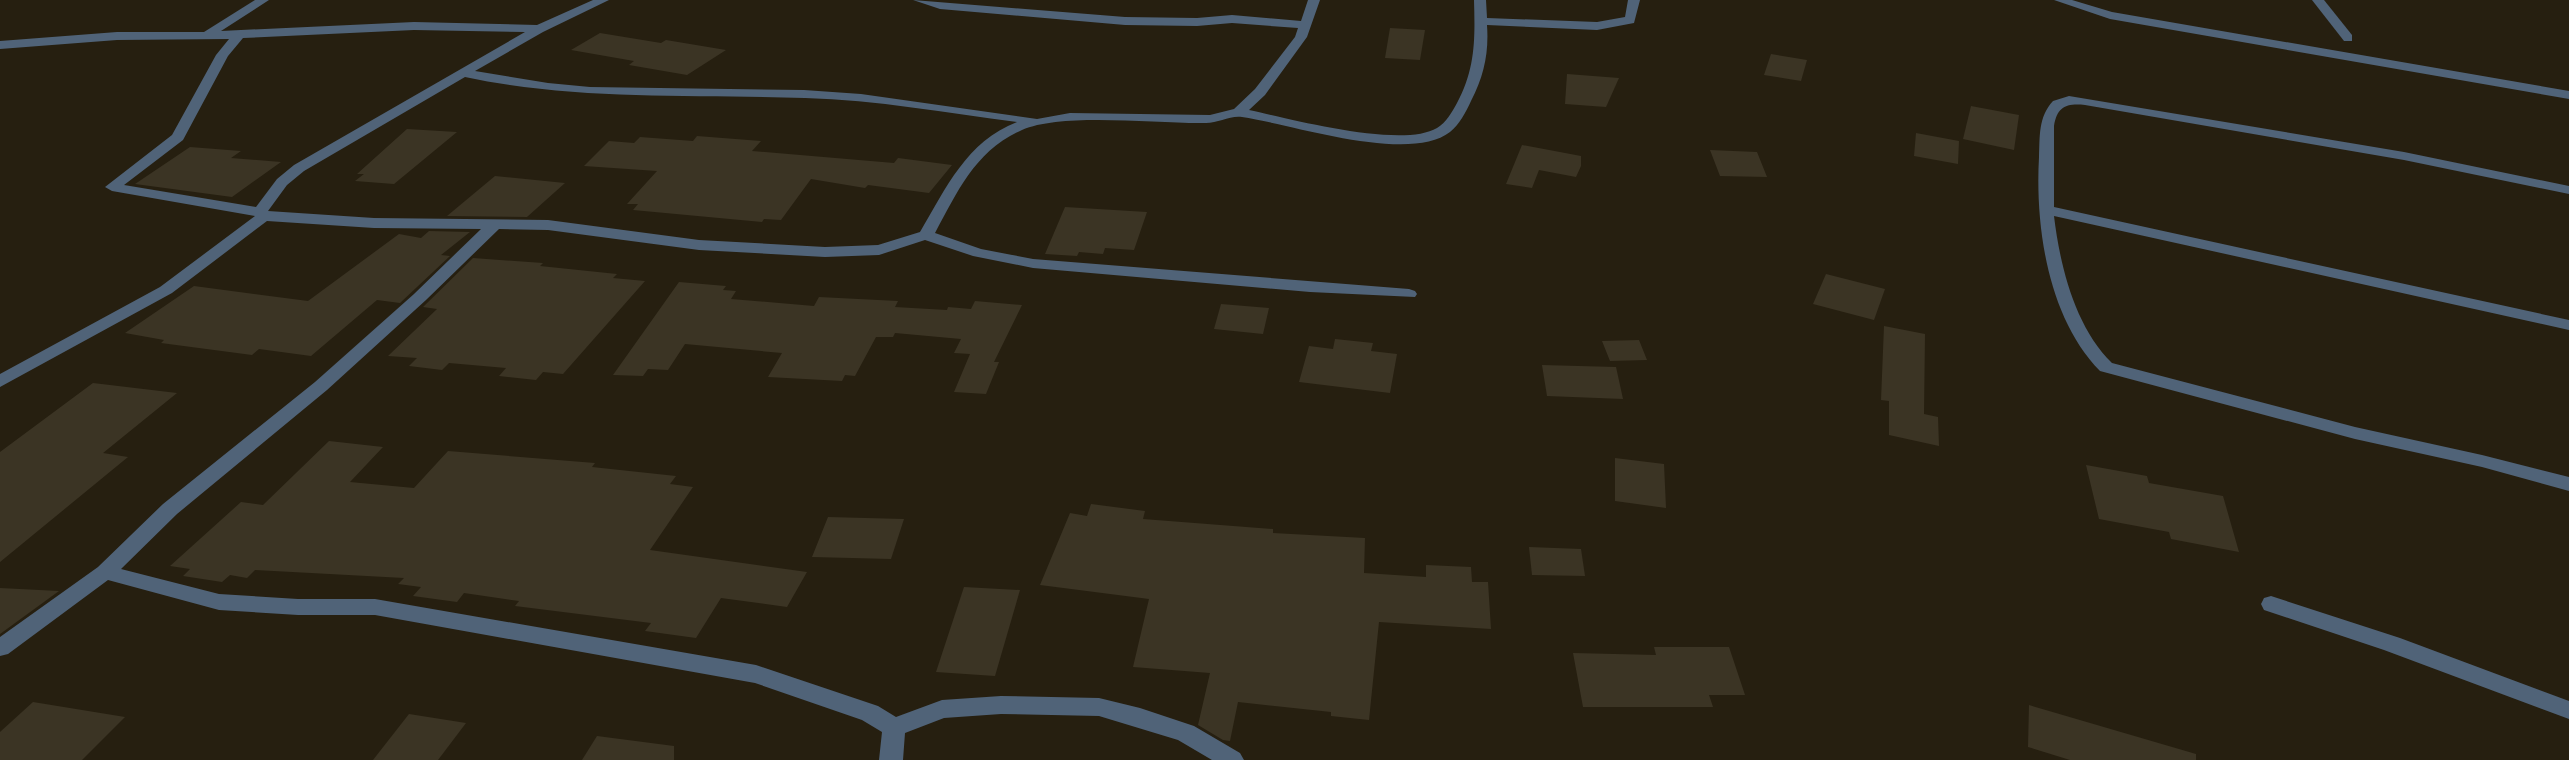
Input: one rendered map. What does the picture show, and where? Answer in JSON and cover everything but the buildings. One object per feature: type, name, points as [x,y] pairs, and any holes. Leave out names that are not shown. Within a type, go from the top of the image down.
[{"type":"street","points":[[207,35],[263,0]]},
{"type":"street","points":[[0,381],[166,290],[262,214],[282,181],[299,168],[539,29],[603,0]]},
{"type":"street","points":[[919,0],[940,5],[1125,20],[1197,22],[1232,19],[1305,25]]},
{"type":"street","points":[[1238,112],[1260,92],[1301,37],[1314,0]]},
{"type":"street","points":[[926,235],[966,165],[989,144],[1018,126],[1070,117],[1210,119],[1238,112],[1388,141],[1423,139],[1443,132],[1461,109],[1479,64],[1480,0]]},
{"type":"street","points":[[1480,21],[1597,26],[1630,20],[1634,0]]},
{"type":"street","points":[[2060,0],[2110,15],[2569,95]]},
{"type":"street","points":[[2319,0],[2348,38]]},
{"type":"street","points":[[0,45],[117,36],[239,35],[414,26],[539,29]]},
{"type":"street","points":[[239,35],[222,55],[178,137],[112,187],[262,214],[374,223],[548,225],[699,245],[825,252],[879,250],[926,235],[952,247],[1027,263],[1330,290],[1409,294]]},
{"type":"street","points":[[464,73],[504,83],[703,96],[807,94],[1044,121]]},
{"type":"street","points":[[2569,190],[2404,156],[2085,101],[2067,100],[2057,104],[2049,115],[2045,167],[2046,232],[2054,268],[2071,312],[2095,357],[2106,367],[2343,430],[2482,461],[2569,484]]},
{"type":"street","points":[[2046,210],[2569,325]]},
{"type":"street","points":[[0,648],[105,572],[170,509],[321,386],[420,297],[494,225]]},
{"type":"street","points":[[105,572],[219,602],[298,607],[375,607],[756,674],[870,713],[894,728]]},
{"type":"street","points":[[2272,604],[2392,644],[2569,710]]},
{"type":"street","points":[[894,728],[942,709],[1001,705],[1099,708],[1140,717],[1185,733],[1232,760]]},
{"type":"street","points":[[891,760],[894,728]]}]
